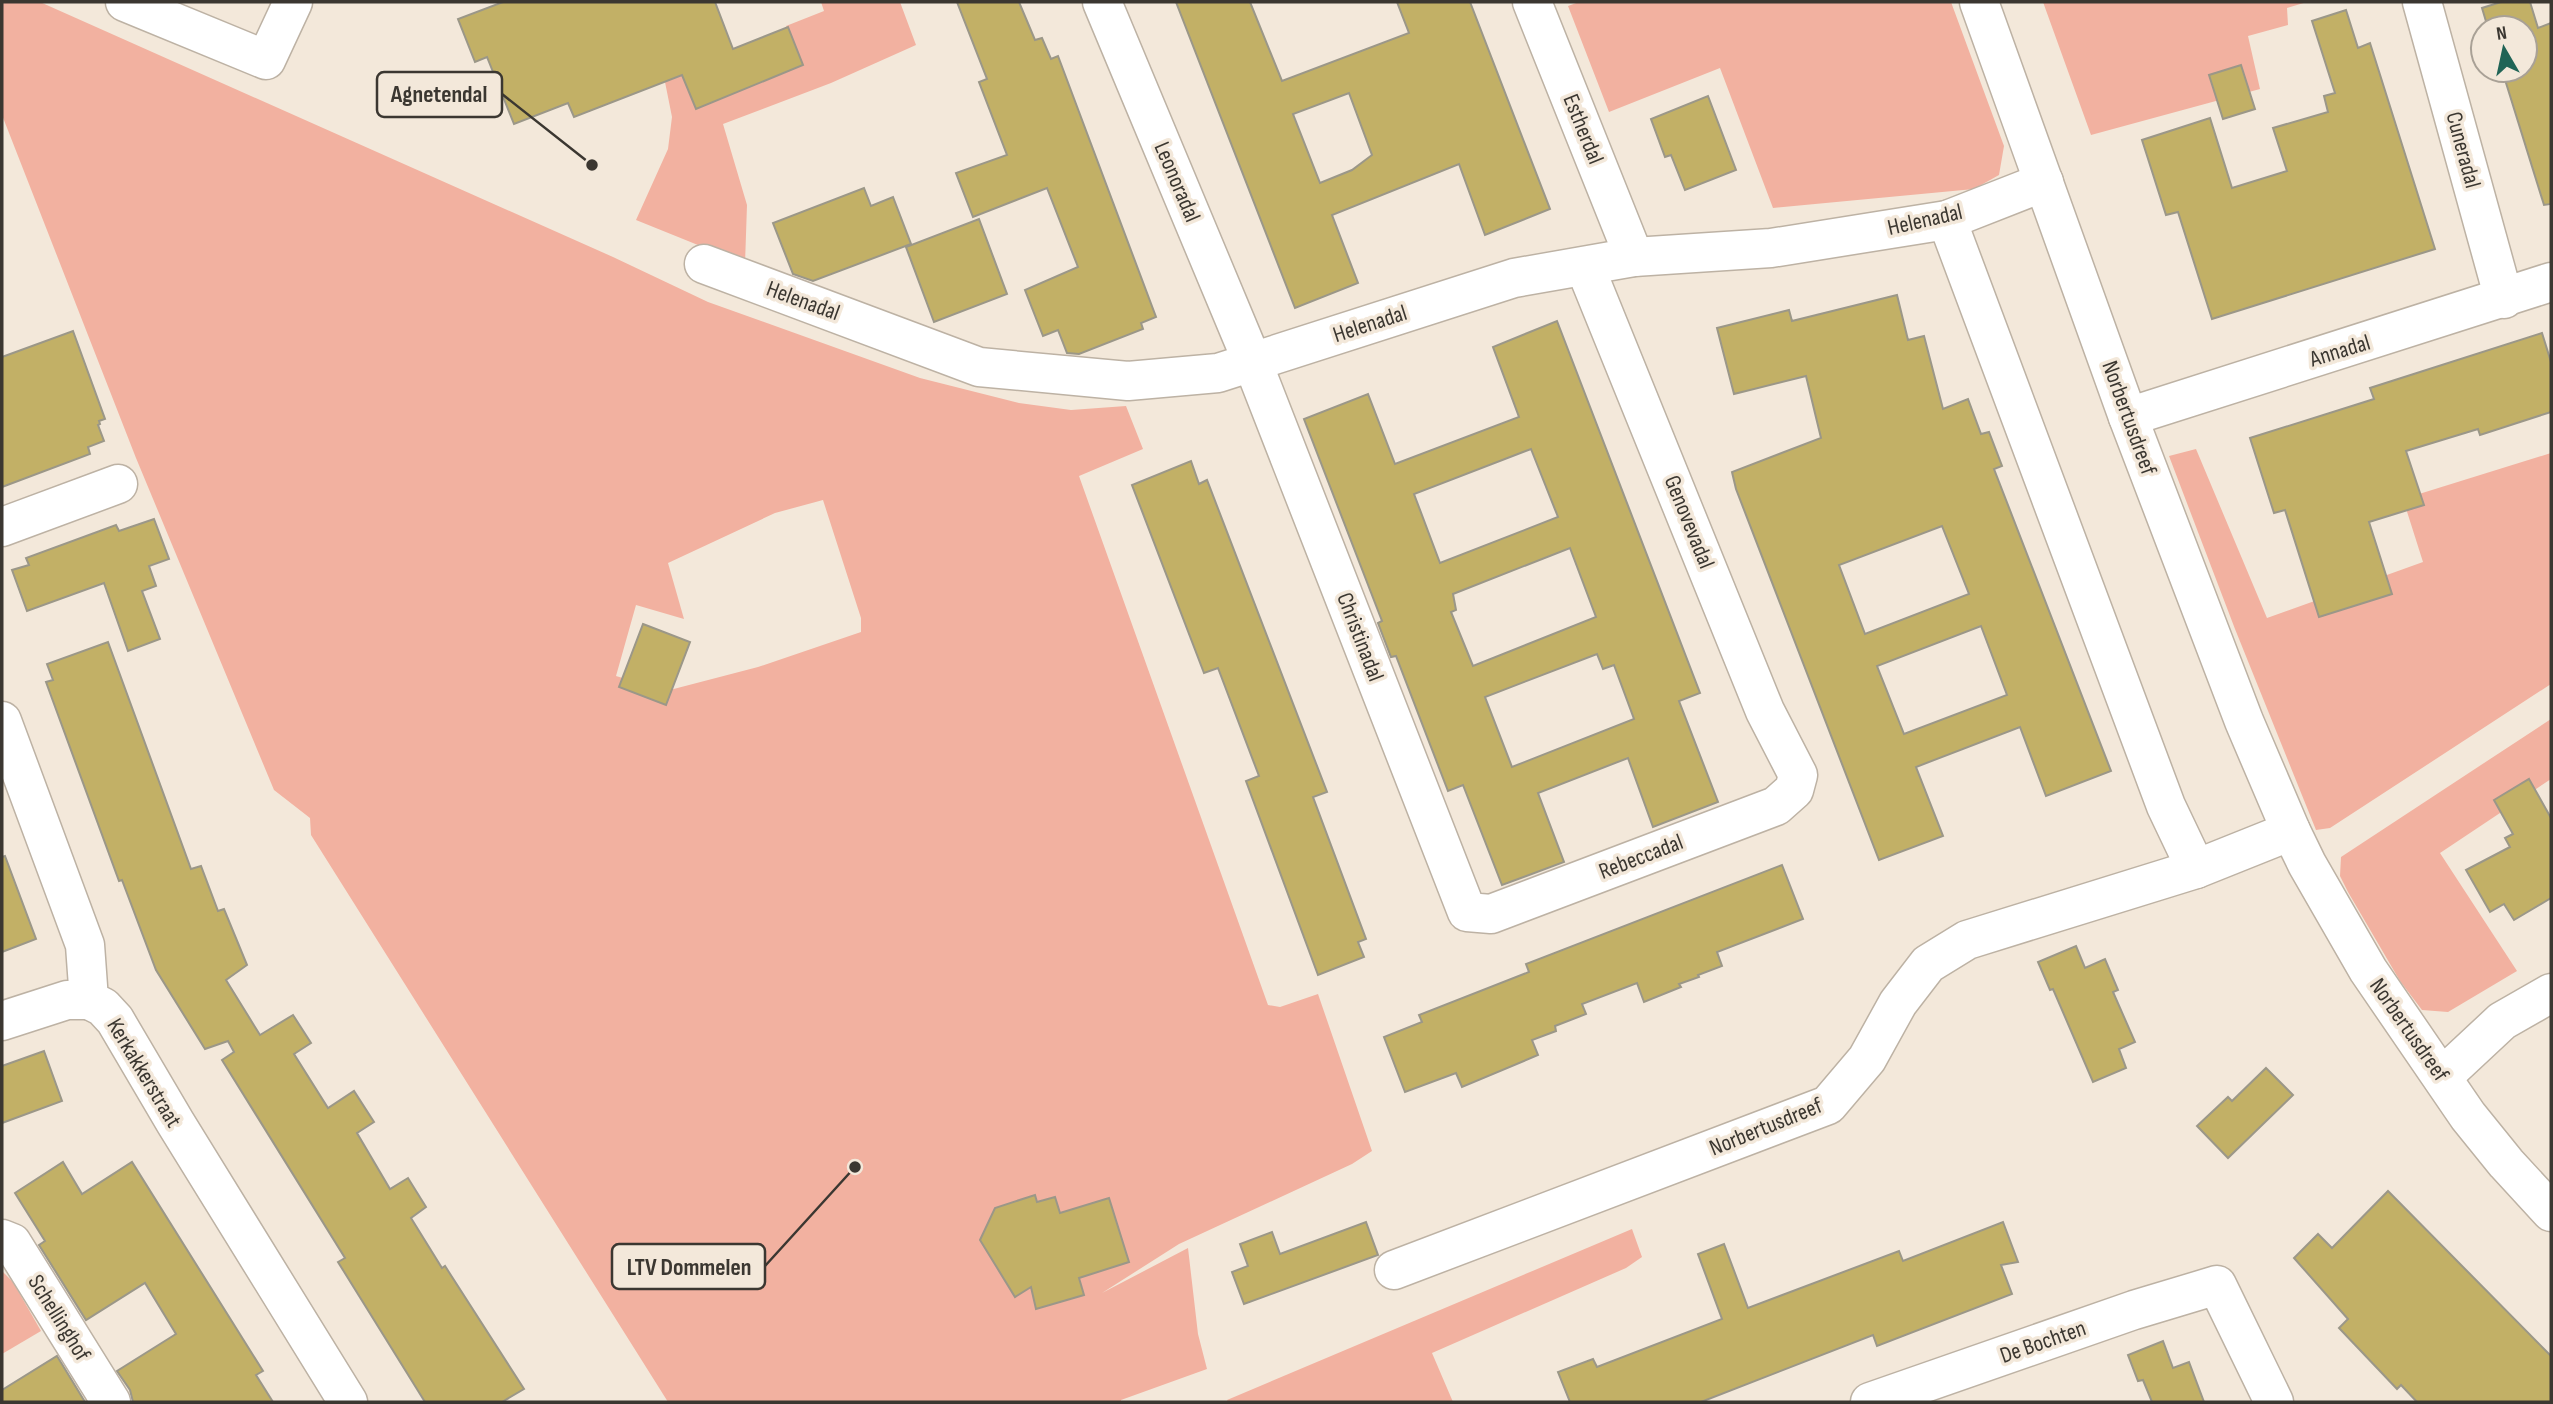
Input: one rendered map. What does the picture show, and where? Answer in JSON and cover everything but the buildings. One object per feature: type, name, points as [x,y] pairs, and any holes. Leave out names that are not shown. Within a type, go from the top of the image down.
[{"type":"street","points":[[125,2],[266,60],[293,2]]},
{"type":"street","name":"Leonoradal","points":[[1102,2],[1252,361]]},
{"type":"street","name":"Estherdal","points":[[1532,2],[1634,257]]},
{"type":"street","name":"Norbertusdreef","points":[[1979,2],[2128,417],[2244,721],[2291,831],[2368,970],[2483,1135],[2551,1212]]},
{"type":"street","name":"Cuneradal","points":[[2422,2],[2504,299]]},
{"type":"street","name":"Helenadal","points":[[704,264],[979,367],[1128,381],[1218,373],[1514,278],[1634,257],[1771,248],[1947,220],[2045,182]]},
{"type":"street","points":[[1947,220],[2166,806],[2196,869]]},
{"type":"street","name":"Genovevadal","points":[[1585,267],[1765,711],[1798,775]]},
{"type":"street","name":"Annadal","points":[[2128,417],[2551,282]]},
{"type":"street","name":"Christinadal","points":[[1252,361],[1467,912]]},
{"type":"street","points":[[2,527],[118,484]]},
{"type":"street","name":"Kerkakkerstraat","points":[[2,721],[85,945],[89,1000],[103,1007],[115,1020],[174,1122],[348,1402]]},
{"type":"street","name":"Rebeccadal","points":[[1467,912],[1491,914],[1776,806],[1794,790],[1798,775]]},
{"type":"street","name":"Norbertusdreef","points":[[1394,1269],[1828,1105],[1867,1059],[1898,1003],[1928,964],[1967,940],[2196,869],[2291,831]]},
{"type":"street","points":[[2442,1077],[2502,1021],[2551,993]]},
{"type":"street","points":[[2,1021],[66,1000],[89,1000]]},
{"type":"street","name":"Schellinghof","points":[[2,1239],[12,1243],[111,1402]]},
{"type":"street","name":"De Bochten","points":[[1880,1401],[2134,1310],[2217,1285],[2274,1402]]},
{"type":"shaded area","points":[[2,2],[40,2],[613,257],[708,302],[920,378],[1019,403],[1071,410],[1126,406],[1143,449],[1079,476],[1268,1005],[1280,1007],[1318,994],[1372,1151],[1352,1164],[1179,1244],[1102,1293],[1188,1248],[1198,1334],[1207,1369],[1121,1402],[668,1402],[311,835],[310,818],[274,790],[136,458],[2,115]],"holes":[[[823,500],[861,618],[861,632],[758,667],[666,691],[616,676],[636,605],[684,619],[668,563],[775,513]]]},
{"type":"shaded area","points":[[821,2],[900,2],[916,45],[831,83],[723,124],[747,205],[745,264],[636,220],[668,149],[672,117],[664,77],[686,64],[801,65],[786,26],[824,11]]},
{"type":"shaded area","points":[[1579,2],[1951,2],[2004,146],[1999,175],[1974,189],[1773,208],[1720,68],[1609,112],[1568,6]]},
{"type":"shaded area","points":[[2043,2],[2307,2],[2287,8],[2288,25],[2248,36],[2260,89],[2091,135]]},
{"type":"shaded area","points":[[2196,449],[2267,618],[2423,562],[2403,499],[2551,453],[2551,684],[2330,828],[2316,830],[2169,456]]},
{"type":"shaded area","points":[[2551,719],[2551,779],[2440,853],[2517,971],[2448,1012],[2422,1010],[2400,981],[2348,892],[2340,876],[2341,857]]},
{"type":"shaded area","points":[[1632,1229],[1642,1257],[1626,1268],[1432,1353],[1453,1402],[1227,1400]]},
{"type":"shaded area","points":[[2,1271],[13,1282],[41,1331],[2,1354]]},
{"type":"place","name":"Agnetendal","points":[[592,165]]},
{"type":"place","name":"LTV Dommelen","points":[[855,1167]]}]
